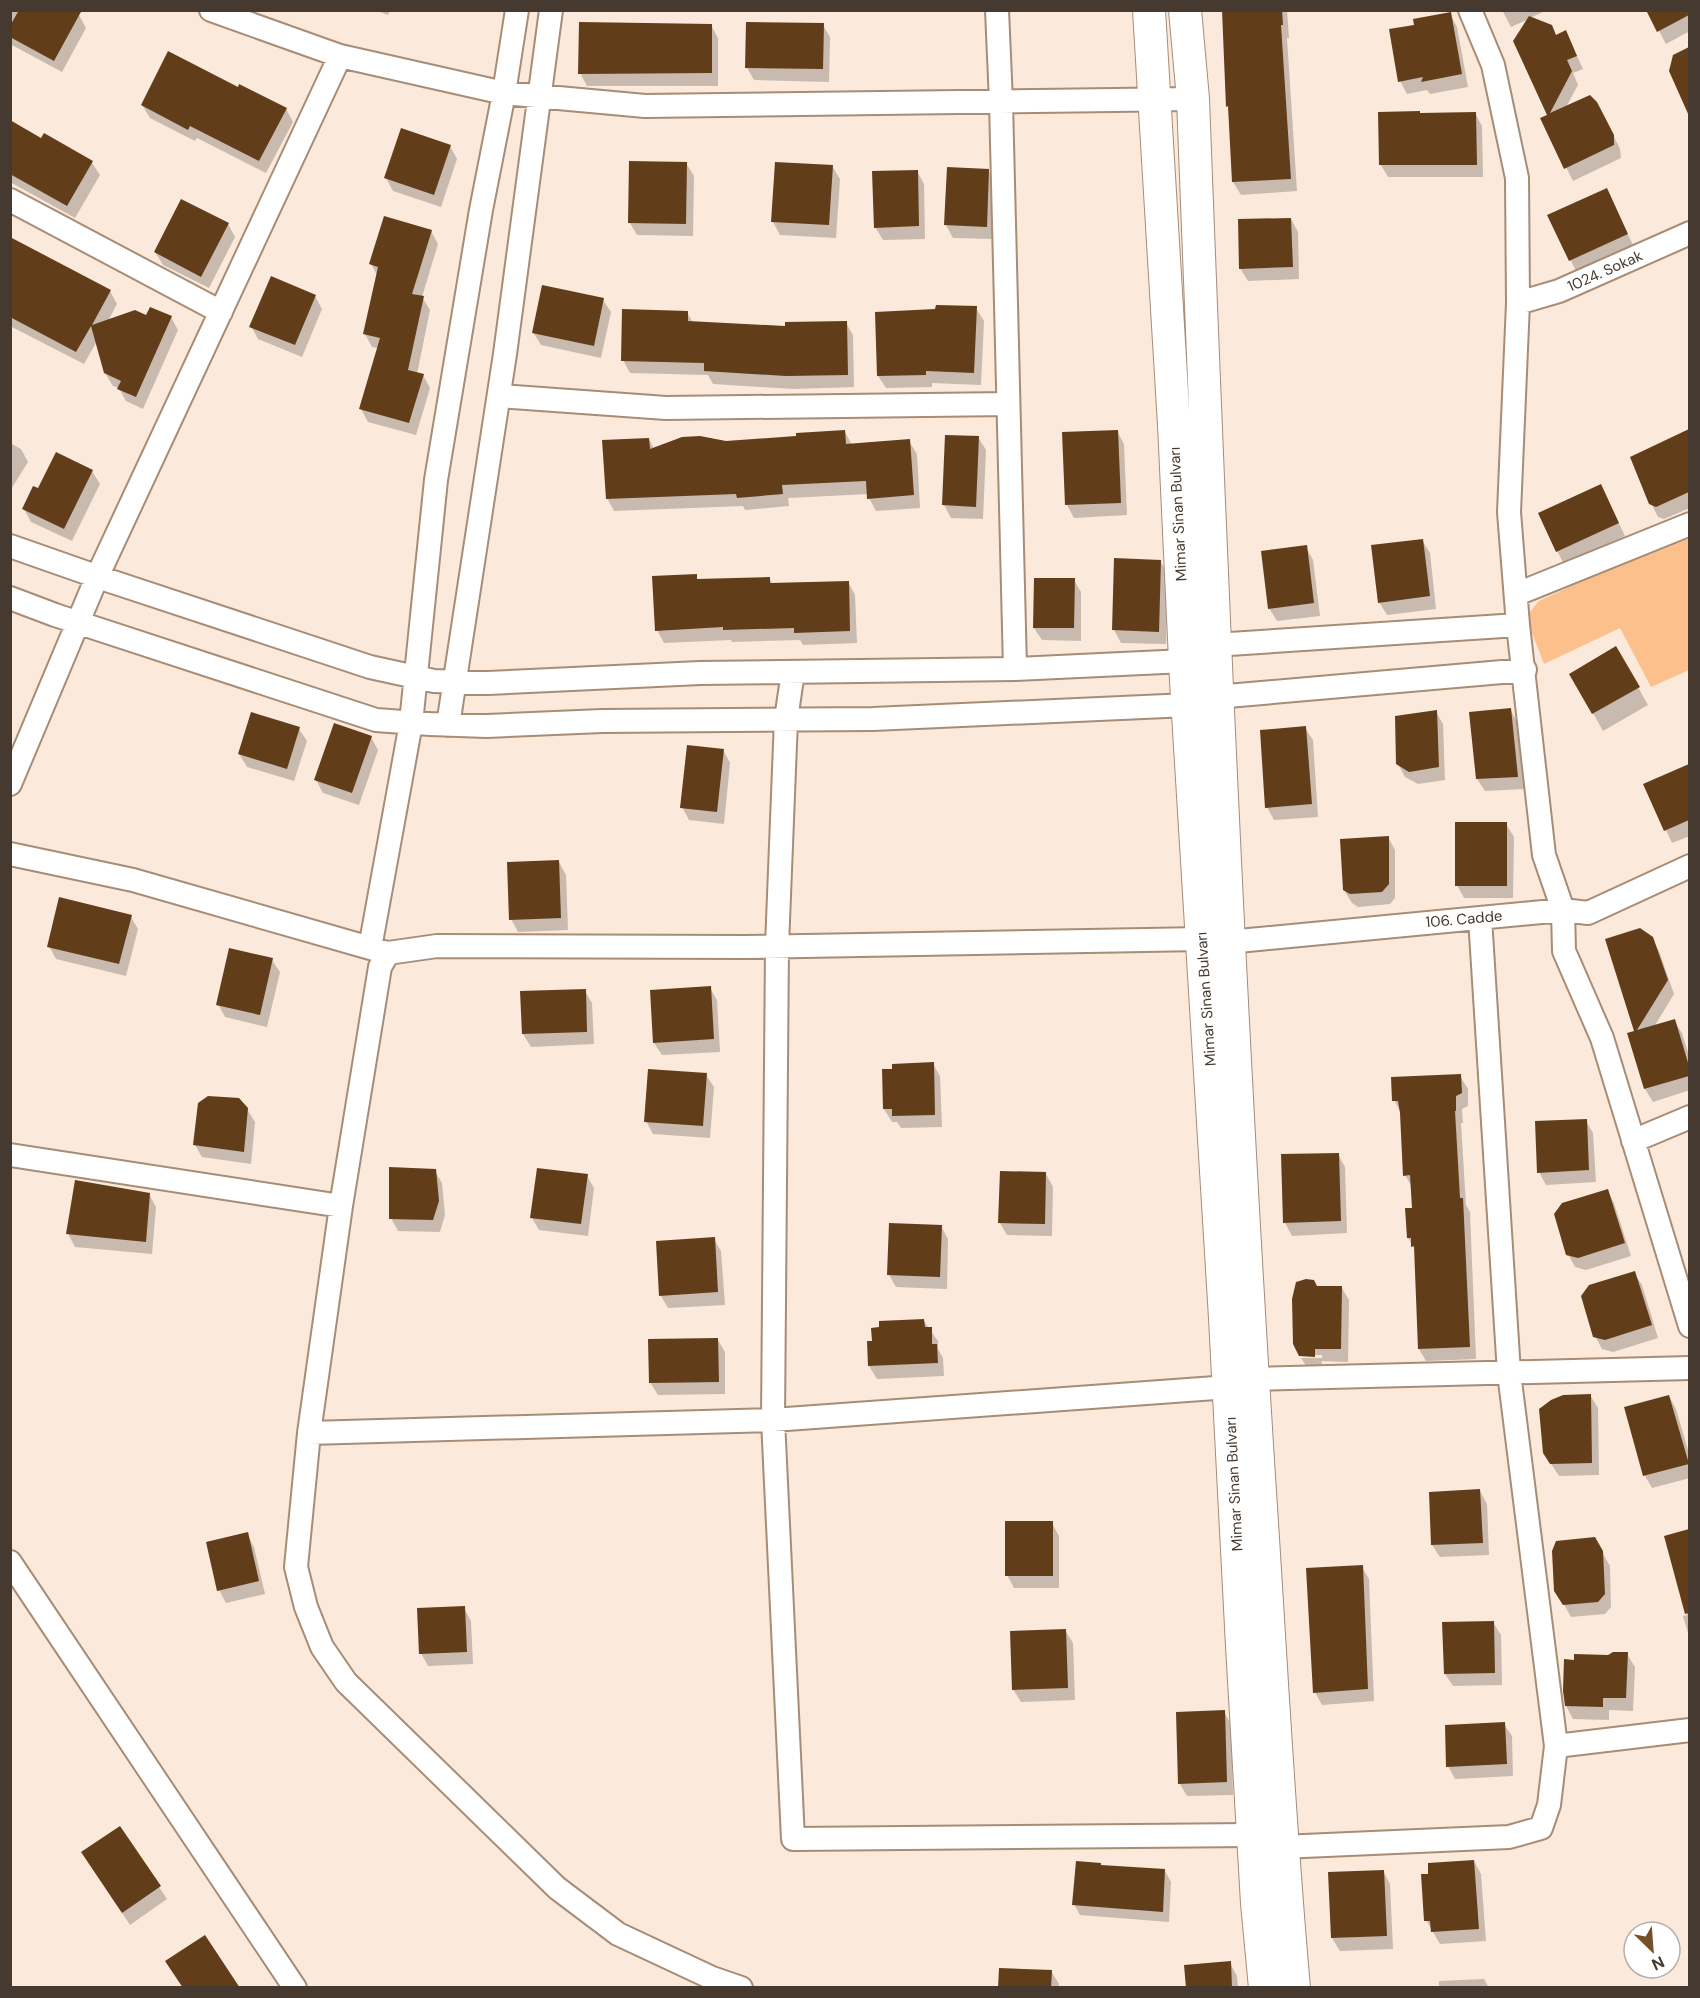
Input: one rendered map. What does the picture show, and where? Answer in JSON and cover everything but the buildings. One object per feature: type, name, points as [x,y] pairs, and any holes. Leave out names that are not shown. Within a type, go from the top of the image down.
[{"type":"main road","name":"Mimar Sinan Bulvarı","points":[[1149,10],[1174,425],[1185,662],[1202,701]]},
{"type":"main road","name":"Mimar Sinan Bulvarı","points":[[1185,10],[1193,99],[1214,645],[1202,701],[1215,940],[1242,1224],[1240,1383],[1267,1841],[1265,1988]]},
{"type":"main road","name":"Mimar Sinan Bulvarı","points":[[1267,1841],[1294,1988]]},
{"type":"street","points":[[211,10],[340,56],[504,93],[645,106],[1193,99]]},
{"type":"street","points":[[517,10],[436,480],[411,723],[379,950],[380,967],[341,1206],[309,1432],[296,1567],[306,1607],[322,1647],[346,1682],[557,1888],[618,1934],[712,1978],[741,1988]]},
{"type":"street","points":[[448,725],[499,396],[551,10]]},
{"type":"street","points":[[997,10],[1015,669]]},
{"type":"street","points":[[1470,10],[1493,65],[1517,178],[1518,303],[1509,512],[1518,625],[1525,670],[1544,855],[1563,910],[1564,951],[1602,1038],[1689,1326]]},
{"type":"street","points":[[10,784],[97,577],[340,56]]},
{"type":"street","points":[[10,200],[221,312]]},
{"type":"street","name":"1024. Sokak","points":[[1518,303],[1559,291],[1689,232]]},
{"type":"street","points":[[499,396],[666,408],[1008,404]]},
{"type":"street","points":[[1517,594],[1689,524]]},
{"type":"street","points":[[10,546],[370,667],[434,681],[488,683],[700,673],[1015,669],[1185,662]]},
{"type":"street","points":[[10,598],[78,623],[376,720],[448,725],[487,726],[602,721],[873,719],[1202,701],[1525,670]]},
{"type":"street","points":[[1214,645],[1518,625]]},
{"type":"street","points":[[793,672],[786,719],[777,946],[772,1420],[792,1839],[1267,1841],[1509,1837],[1541,1828],[1549,1804],[1556,1746],[1509,1373],[1480,918]]},
{"type":"street","points":[[10,854],[133,880],[379,950]]},
{"type":"street","name":"106. Cadde","points":[[379,950],[437,946],[777,946],[1215,940],[1563,910],[1588,913],[1689,866]]},
{"type":"street","points":[[1633,1141],[1689,1117]]},
{"type":"street","points":[[10,1155],[341,1206]]},
{"type":"street","points":[[309,1432],[772,1420],[1240,1383],[1689,1368]]},
{"type":"street","points":[[10,1562],[296,1988]]},
{"type":"street","points":[[1556,1746],[1689,1730]]},
{"type":"shaded area","points":[[1689,532],[1689,670],[1651,687],[1620,628],[1544,664],[1526,617],[1539,601]]}]
